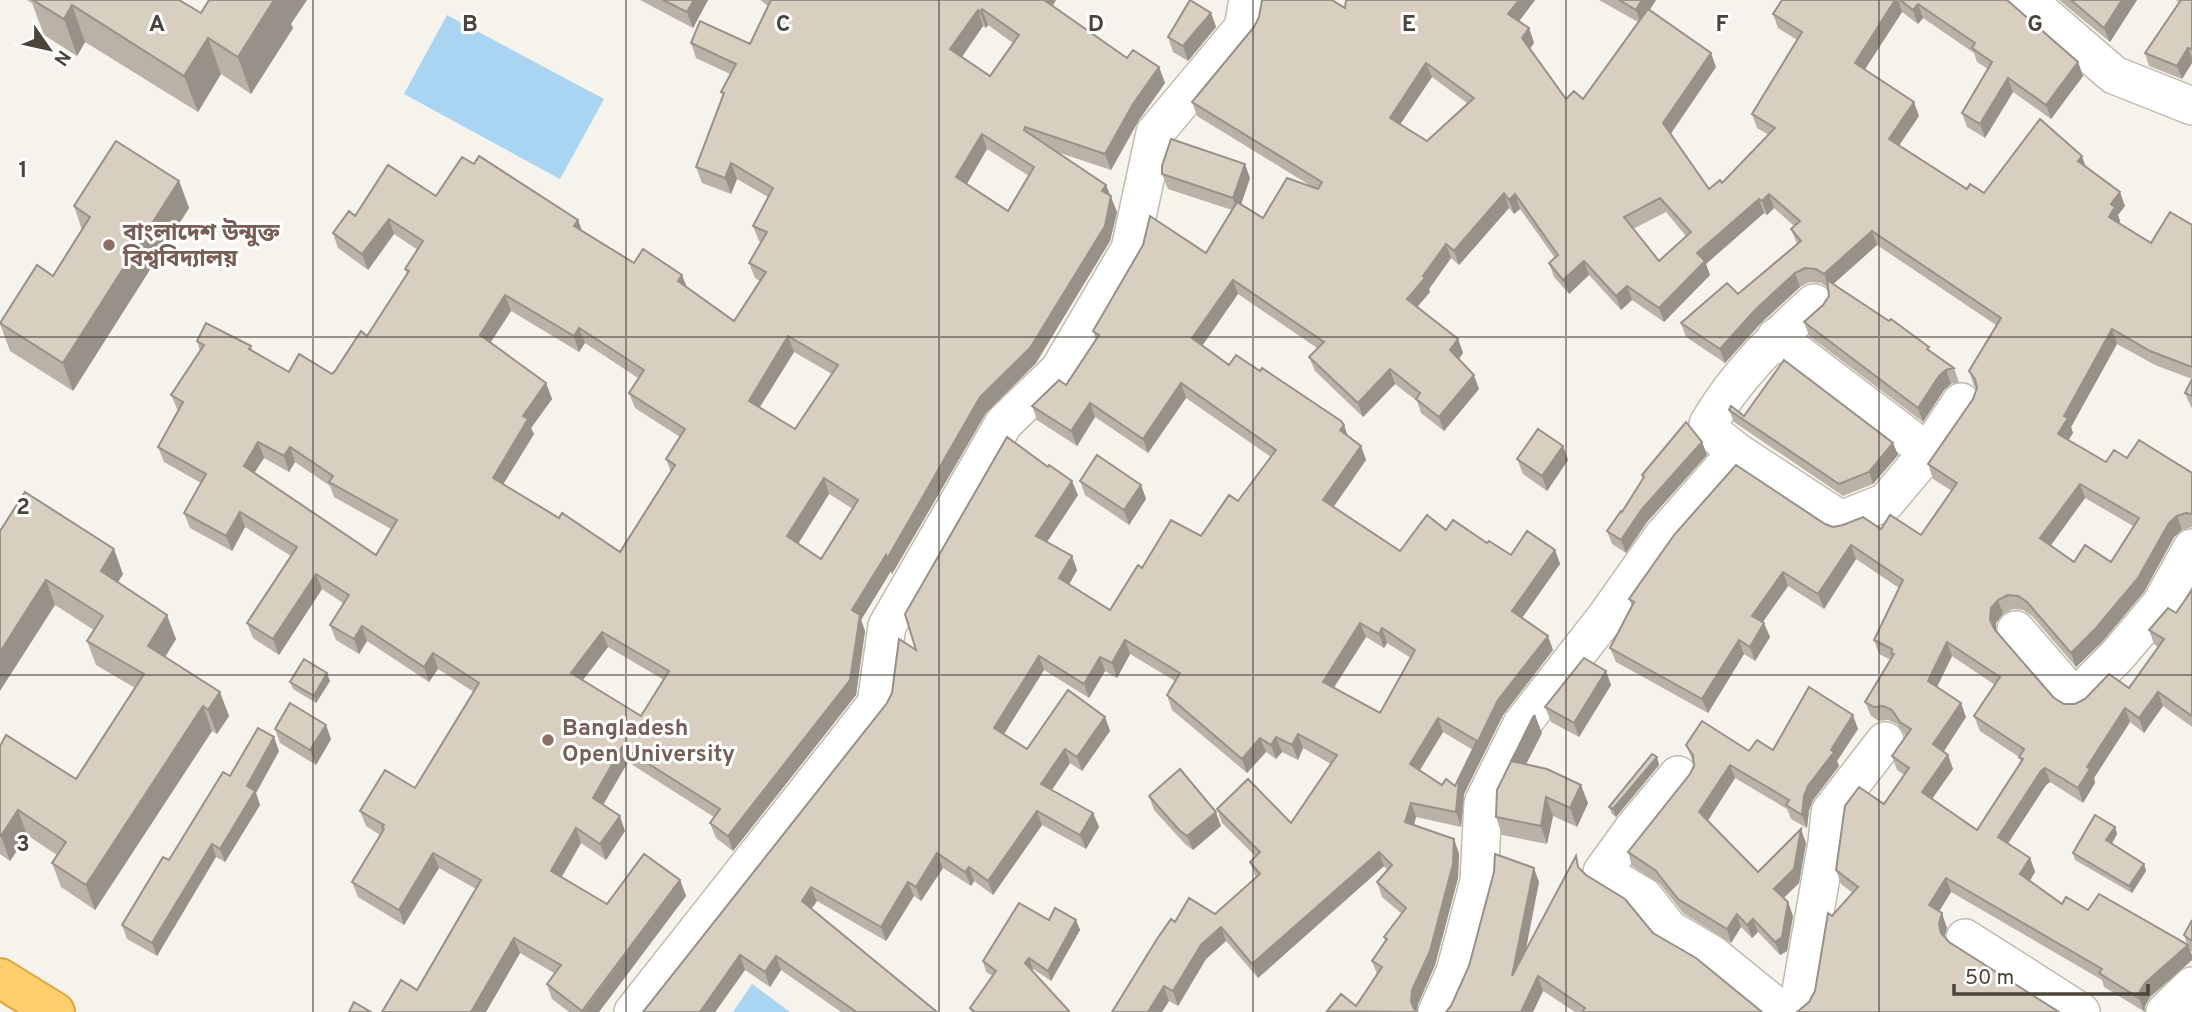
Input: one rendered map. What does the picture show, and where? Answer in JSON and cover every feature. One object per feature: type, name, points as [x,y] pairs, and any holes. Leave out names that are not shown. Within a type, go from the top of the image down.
[{"type":"highway","points":[[0,978],[55,1012]]},
{"type":"street","points":[[633,1012],[876,704],[887,626],[1004,423],[1059,370],[1124,260],[1130,249],[1155,133],[1243,28],[1248,0]]},
{"type":"street","points":[[2027,0],[2114,75],[2192,106]]},
{"type":"street","points":[[1814,303],[1776,337],[1721,401],[1708,424],[1717,436],[1737,452],[1841,520],[1886,502],[1928,452],[1961,402]]},
{"type":"street","points":[[1776,337],[1928,452]]},
{"type":"street","points":[[1437,1012],[1455,972],[1479,881],[1483,803],[1522,724],[1605,618],[1663,536],[1737,452]]},
{"type":"street","points":[[2016,630],[2075,698],[2117,656],[2161,604],[2192,548]]},
{"type":"street","points":[[1789,1012],[1799,1002],[1830,812],[1885,741]]},
{"type":"street","points":[[1678,775],[1633,829],[1602,872],[1644,897],[1669,929],[1713,955],[1783,1012]]},
{"type":"street","points":[[1965,937],[2081,1012]]},
{"type":"street","points":[[2165,1012],[2192,986]]},
{"type":"water","points":[[447,15],[604,99],[560,179],[404,94]]},
{"type":"water","points":[[752,984],[790,1012],[733,1012]]},
{"type":"building","points":[[33,0],[179,0],[201,13],[209,0],[274,0],[238,57],[208,38],[184,76],[72,5],[64,19]]},
{"type":"building","points":[[663,0],[694,0],[687,12]]},
{"type":"building","points":[[771,0],[1044,0],[1127,58],[1133,50],[1159,67],[1133,104],[1105,154],[1025,127],[1024,130],[1106,185],[1102,191],[1111,196],[1105,226],[1030,348],[980,397],[887,559],[886,555],[852,610],[860,615],[850,680],[728,836],[710,823],[720,809],[622,747],[593,798],[620,816],[600,844],[576,828],[551,871],[607,904],[644,854],[680,880],[582,1011],[547,984],[561,965],[514,938],[471,1012],[382,1012],[401,980],[417,990],[481,880],[433,853],[399,910],[352,882],[384,829],[384,825],[360,811],[385,770],[415,788],[479,683],[433,653],[424,667],[362,626],[354,639],[330,625],[349,595],[316,574],[273,639],[247,623],[297,547],[240,512],[226,536],[184,513],[206,474],[158,447],[183,402],[171,395],[204,345],[197,341],[206,323],[251,346],[249,349],[289,372],[299,354],[332,374],[335,371],[361,331],[367,336],[409,271],[405,269],[423,241],[389,219],[362,254],[333,233],[349,211],[355,216],[388,165],[436,196],[462,157],[474,164],[479,156],[578,220],[574,226],[634,263],[643,249],[682,275],[678,281],[734,321],[766,272],[749,263],[767,232],[753,226],[773,188],[731,163],[725,178],[696,167],[724,93],[721,92],[736,64],[691,43],[700,21],[750,44]],"holes":[[[982,9],[1019,35],[990,76],[950,49],[978,10],[980,12]],[[982,134],[1034,167],[1008,211],[956,177]],[[505,295],[574,336],[579,328],[644,370],[629,393],[685,429],[666,459],[675,465],[620,552],[562,513],[559,518],[493,478],[528,419],[523,416],[546,383],[480,335]],[[788,336],[838,365],[795,429],[749,401]],[[258,442],[284,456],[290,447],[333,476],[329,482],[397,520],[376,555],[244,466]],[[824,478],[858,500],[821,559],[787,536]],[[602,632],[669,671],[641,716],[571,673]]]},
{"type":"building","points":[[1190,0],[1211,13],[1183,46],[1168,37]]},
{"type":"building","points":[[1262,0],[1332,0],[1345,8],[1346,0],[1519,0],[1508,14],[1529,28],[1522,38],[1566,99],[1574,91],[1583,99],[1648,9],[1711,53],[1663,123],[1709,189],[1720,180],[1722,183],[1775,128],[1752,114],[1802,32],[1773,14],[1782,0],[1895,0],[1855,63],[1914,102],[1889,139],[1967,189],[1970,184],[1984,193],[2040,119],[2082,156],[2078,161],[2120,192],[2111,204],[2115,207],[2109,217],[2151,243],[2170,212],[2192,225],[2192,367],[2150,351],[2112,329],[2064,416],[2068,418],[2058,434],[2106,462],[2114,450],[2127,458],[2139,440],[2192,473],[2192,514],[2177,516],[2169,523],[2138,578],[2071,653],[2027,602],[2018,596],[2008,595],[1998,600],[1991,608],[1990,620],[1995,630],[2054,698],[2064,704],[2075,704],[2085,699],[2109,674],[2129,688],[2164,639],[2149,630],[2168,608],[2176,613],[2192,590],[2192,716],[2158,692],[2139,718],[2125,708],[2087,767],[2090,769],[2078,788],[2045,768],[1998,837],[2030,858],[2020,874],[2062,904],[2066,897],[2088,910],[2099,894],[2188,945],[2145,983],[2139,998],[2099,973],[2102,969],[1946,878],[1929,905],[1942,913],[1939,924],[1941,933],[1949,942],[2059,1012],[1797,1012],[1809,1002],[1815,991],[1828,913],[1832,916],[1858,887],[1836,870],[1845,806],[1859,787],[1884,804],[1909,768],[1892,756],[1911,729],[1900,722],[1892,710],[1883,706],[1874,707],[1865,702],[1894,654],[1891,653],[1892,649],[1874,640],[1903,580],[1851,545],[1818,594],[1783,572],[1752,616],[1764,623],[1750,647],[1739,640],[1702,699],[1610,648],[1634,602],[1629,599],[1674,535],[1736,465],[1825,524],[1833,527],[1863,517],[1881,529],[1890,515],[1921,535],[1957,483],[1928,464],[1973,399],[1977,388],[1969,371],[2001,318],[1872,231],[1824,274],[1816,269],[1805,268],[1795,273],[1755,310],[1720,349],[1681,323],[1727,283],[1738,294],[1801,241],[1791,229],[1800,221],[1769,194],[1762,201],[1759,199],[1697,253],[1705,261],[1659,308],[1627,286],[1616,296],[1584,261],[1563,280],[1549,263],[1558,255],[1515,194],[1509,200],[1504,193],[1454,251],[1446,244],[1423,276],[1425,278],[1407,299],[1458,339],[1450,350],[1474,375],[1439,417],[1416,399],[1420,393],[1390,369],[1358,403],[1309,357],[1324,342],[1233,280],[1192,338],[1229,365],[1236,355],[1260,371],[1262,368],[1341,421],[1344,425],[1340,430],[1361,446],[1323,500],[1400,551],[1427,515],[1446,530],[1453,520],[1487,543],[1489,541],[1511,555],[1527,531],[1555,550],[1512,611],[1548,636],[1498,700],[1459,780],[1456,812],[1411,803],[1405,822],[1454,839],[1453,864],[1430,951],[1412,990],[1411,1001],[1417,1012],[1327,1011],[1341,994],[1356,1006],[1382,967],[1372,961],[1387,939],[1384,937],[1406,908],[1377,882],[1392,865],[1379,852],[1252,964],[1221,927],[1201,945],[1173,991],[1164,986],[1148,1012],[1112,1012],[1157,939],[1171,919],[1175,922],[1189,898],[1215,914],[1260,874],[1250,862],[1260,852],[1217,809],[1248,779],[1291,823],[1337,755],[1298,734],[1292,745],[1276,737],[1271,745],[1260,738],[1242,759],[1167,695],[1180,673],[1125,640],[1112,663],[1100,657],[1084,684],[1039,656],[994,728],[1027,749],[1068,690],[1105,717],[1077,757],[1065,749],[1041,784],[1093,813],[1080,835],[1037,811],[988,881],[969,867],[965,872],[937,853],[916,887],[908,882],[881,927],[811,887],[802,901],[937,1012],[855,1012],[776,956],[765,972],[740,955],[700,1012],[643,1012],[887,703],[892,693],[899,639],[916,650],[905,614],[1007,437],[1072,481],[1036,536],[1072,556],[1059,578],[1110,610],[1138,565],[1142,568],[1171,520],[1201,536],[1229,495],[1238,501],[1276,450],[1181,383],[1143,439],[1090,403],[1071,431],[1032,406],[1059,380],[1066,385],[1099,335],[1093,331],[1143,245],[1150,216],[1206,253],[1237,202],[1263,218],[1287,178],[1318,189],[1322,182],[1192,102],[1254,27]],"holes":[[[1426,63],[1474,98],[1427,141],[1390,118]],[[1660,198],[1691,232],[1659,261],[1624,217]],[[2080,484],[2139,518],[2111,562],[2085,545],[2074,562],[2040,538]],[[1360,623],[1379,634],[1382,628],[1415,650],[1380,713],[1323,682]],[[1947,642],[2000,677],[1974,716],[2024,749],[2019,757],[2023,759],[1977,830],[1922,792],[1948,755],[1933,744],[1961,703],[1928,681]],[[1438,718],[1477,741],[1455,786],[1446,779],[1442,785],[1410,764]]]},
{"type":"building","points":[[1619,0],[1642,0],[1636,10]]},
{"type":"building","points":[[1900,0],[2007,0],[2078,62],[2046,105],[2008,78],[1980,124],[1962,113],[1992,62],[1972,48],[1975,43],[1918,4],[1913,10]]},
{"type":"building","points":[[2071,0],[2122,0],[2104,28]]},
{"type":"building","points":[[2181,0],[2192,0],[2192,47],[2188,48],[2177,66],[2145,53]]},
{"type":"building","points":[[1171,139],[1245,164],[1233,198],[1162,174]]},
{"type":"building","points":[[116,141],[179,181],[63,363],[0,323],[37,265],[53,276],[90,217],[74,206]]},
{"type":"building","points":[[1827,280],[1889,321],[1891,319],[1954,368],[1939,376],[1918,408],[1804,322],[1829,296]]},
{"type":"building","points":[[1784,360],[1893,443],[1869,472],[1839,484],[1729,410],[1731,406],[1744,416]]},
{"type":"building","points":[[2192,379],[2192,396],[2185,393]]},
{"type":"building","points":[[1686,422],[1702,442],[1642,509],[1621,540],[1607,531],[1644,477],[1642,475]]},
{"type":"building","points":[[1538,429],[1563,446],[1542,476],[1517,459]]},
{"type":"building","points":[[1097,455],[1141,485],[1124,510],[1080,481]]},
{"type":"building","points":[[25,492],[114,549],[101,571],[167,615],[148,646],[220,692],[208,710],[203,706],[86,885],[52,863],[66,842],[18,810],[0,836],[0,746],[6,735],[76,779],[144,674],[87,641],[103,616],[46,580],[0,652],[0,531]]},
{"type":"building","points":[[1584,658],[1606,671],[1574,723],[1545,707]]},
{"type":"building","points":[[304,659],[327,673],[314,696],[290,682]]},
{"type":"building","points":[[1809,687],[1853,715],[1831,750],[1834,752],[1808,786],[1802,815],[1786,805],[1789,800],[1730,765],[1699,812],[1758,872],[1801,829],[1794,869],[1774,889],[1788,902],[1782,937],[1775,942],[1753,919],[1747,925],[1737,914],[1727,929],[1678,899],[1655,870],[1628,852],[1690,774],[1694,766],[1693,755],[1686,745],[1702,721],[1749,751],[1757,740],[1773,750]]},
{"type":"building","points":[[290,703],[326,725],[310,750],[275,729]]},
{"type":"building","points":[[258,728],[274,737],[247,786],[255,791],[220,849],[212,844],[152,943],[122,925],[163,857],[169,860],[223,772],[230,776]]},
{"type":"building","points":[[1652,754],[1657,757],[1613,809],[1609,807]]},
{"type":"building","points":[[1511,761],[1547,769],[1581,785],[1570,808],[1546,797],[1541,826],[1496,817],[1497,790]]},
{"type":"building","points":[[1180,769],[1216,812],[1187,836],[1149,796]]},
{"type":"building","points":[[2095,815],[2115,827],[2106,840],[2144,864],[2129,886],[2073,853]]},
{"type":"building","points":[[1495,854],[1534,868],[1512,976],[1576,856],[1578,867],[1586,875],[1625,899],[1653,933],[1696,958],[1762,1012],[1582,1012],[1585,1008],[1538,976],[1521,1012],[1446,1012],[1469,966],[1494,872]]},
{"type":"building","points":[[1019,903],[1049,920],[1055,908],[1076,920],[1048,971],[1029,958],[1025,963],[1068,1012],[975,1012],[970,1008],[996,971],[983,961]]},
{"type":"building","points":[[2192,920],[2192,941],[2184,935]]},
{"type":"building","points":[[354,1002],[371,1012],[349,1012]]},
{"type":"place","name":"বাংলাদেশ উন্মুক্ত বিশ্ববিদ্যালয়","points":[[109,245]]},
{"type":"place","name":"Bangladesh Open University","points":[[548,740]]}]
